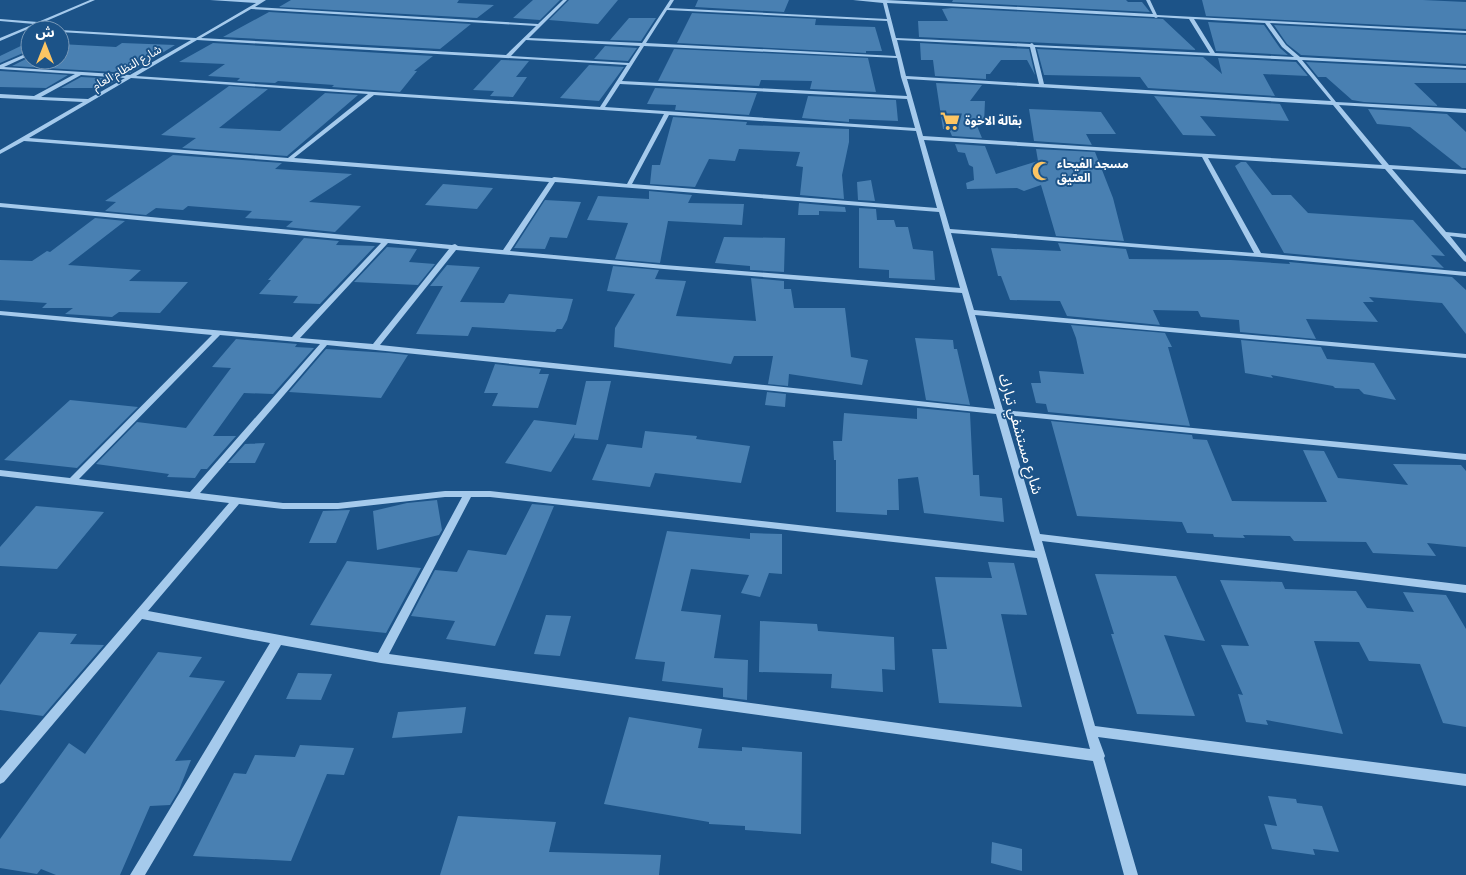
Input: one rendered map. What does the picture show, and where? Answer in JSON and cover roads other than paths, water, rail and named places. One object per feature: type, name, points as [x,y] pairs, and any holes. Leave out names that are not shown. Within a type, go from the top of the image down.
[{"type":"street","points":[[47,20],[93,0]]},
{"type":"street","points":[[212,0],[262,1]]},
{"type":"street","points":[[508,56],[565,0]]},
{"type":"street","points":[[601,110],[672,0]]},
{"type":"street","points":[[855,0],[1466,32]]},
{"type":"street","points":[[1148,0],[1156,17]]},
{"type":"street","name":"شارع النظام العام","points":[[0,152],[262,1]]},
{"type":"street","name":"شارع مستشفي تبارك","points":[[884,1],[940,210],[948,231],[1092,730],[1131,875]]},
{"type":"street","points":[[250,8],[539,25]]},
{"type":"street","points":[[666,9],[889,20]]},
{"type":"street","points":[[1191,18],[1213,54]]},
{"type":"street","points":[[0,20],[20,22]]},
{"type":"street","points":[[1267,22],[1284,46],[1298,58],[1466,260]]},
{"type":"street","points":[[0,40],[20,31]]},
{"type":"street","points":[[70,32],[630,64]]},
{"type":"street","points":[[70,35],[76,32]]},
{"type":"street","points":[[525,38],[898,57]]},
{"type":"street","points":[[894,39],[1032,44],[1466,67]]},
{"type":"street","points":[[1032,44],[1042,86]]},
{"type":"street","points":[[0,68],[20,58]]},
{"type":"street","points":[[0,68],[667,114],[1204,156],[1466,172]]},
{"type":"street","points":[[35,98],[80,74]]},
{"type":"street","points":[[903,77],[1466,111]]},
{"type":"street","points":[[619,82],[909,98]]},
{"type":"street","points":[[290,159],[372,94]]},
{"type":"street","points":[[0,96],[89,101]]},
{"type":"street","points":[[629,185],[667,114]]},
{"type":"street","points":[[23,139],[940,210]]},
{"type":"street","points":[[1204,156],[1259,255]]},
{"type":"street","points":[[506,251],[554,179]]},
{"type":"street","points":[[0,205],[455,246],[664,268],[965,291]]},
{"type":"street","points":[[948,231],[1259,255],[1466,274]]},
{"type":"street","points":[[1444,234],[1466,236]]},
{"type":"street","points":[[294,340],[386,241]]},
{"type":"street","points":[[375,347],[455,246]]},
{"type":"street","points":[[970,312],[1466,356]]},
{"type":"street","points":[[0,314],[375,347],[1466,458]]},
{"type":"street","points":[[72,481],[218,333]]},
{"type":"street","points":[[192,496],[325,343]]},
{"type":"street","points":[[0,473],[283,506],[338,506],[469,493],[490,494],[1041,555]]},
{"type":"street","points":[[381,658],[469,493]]},
{"type":"street","points":[[0,778],[236,501]]},
{"type":"street","points":[[1036,536],[1466,590]]},
{"type":"street","points":[[140,614],[381,658],[1099,756]]},
{"type":"street","points":[[137,875],[278,640]]},
{"type":"street","points":[[1092,730],[1466,780]]},
{"type":"place","name":"بقالة الاخوة","points":[[950,121]]},
{"type":"place","name":"مسجد الفيحاء العتيق","points":[[1042,171]]}]
